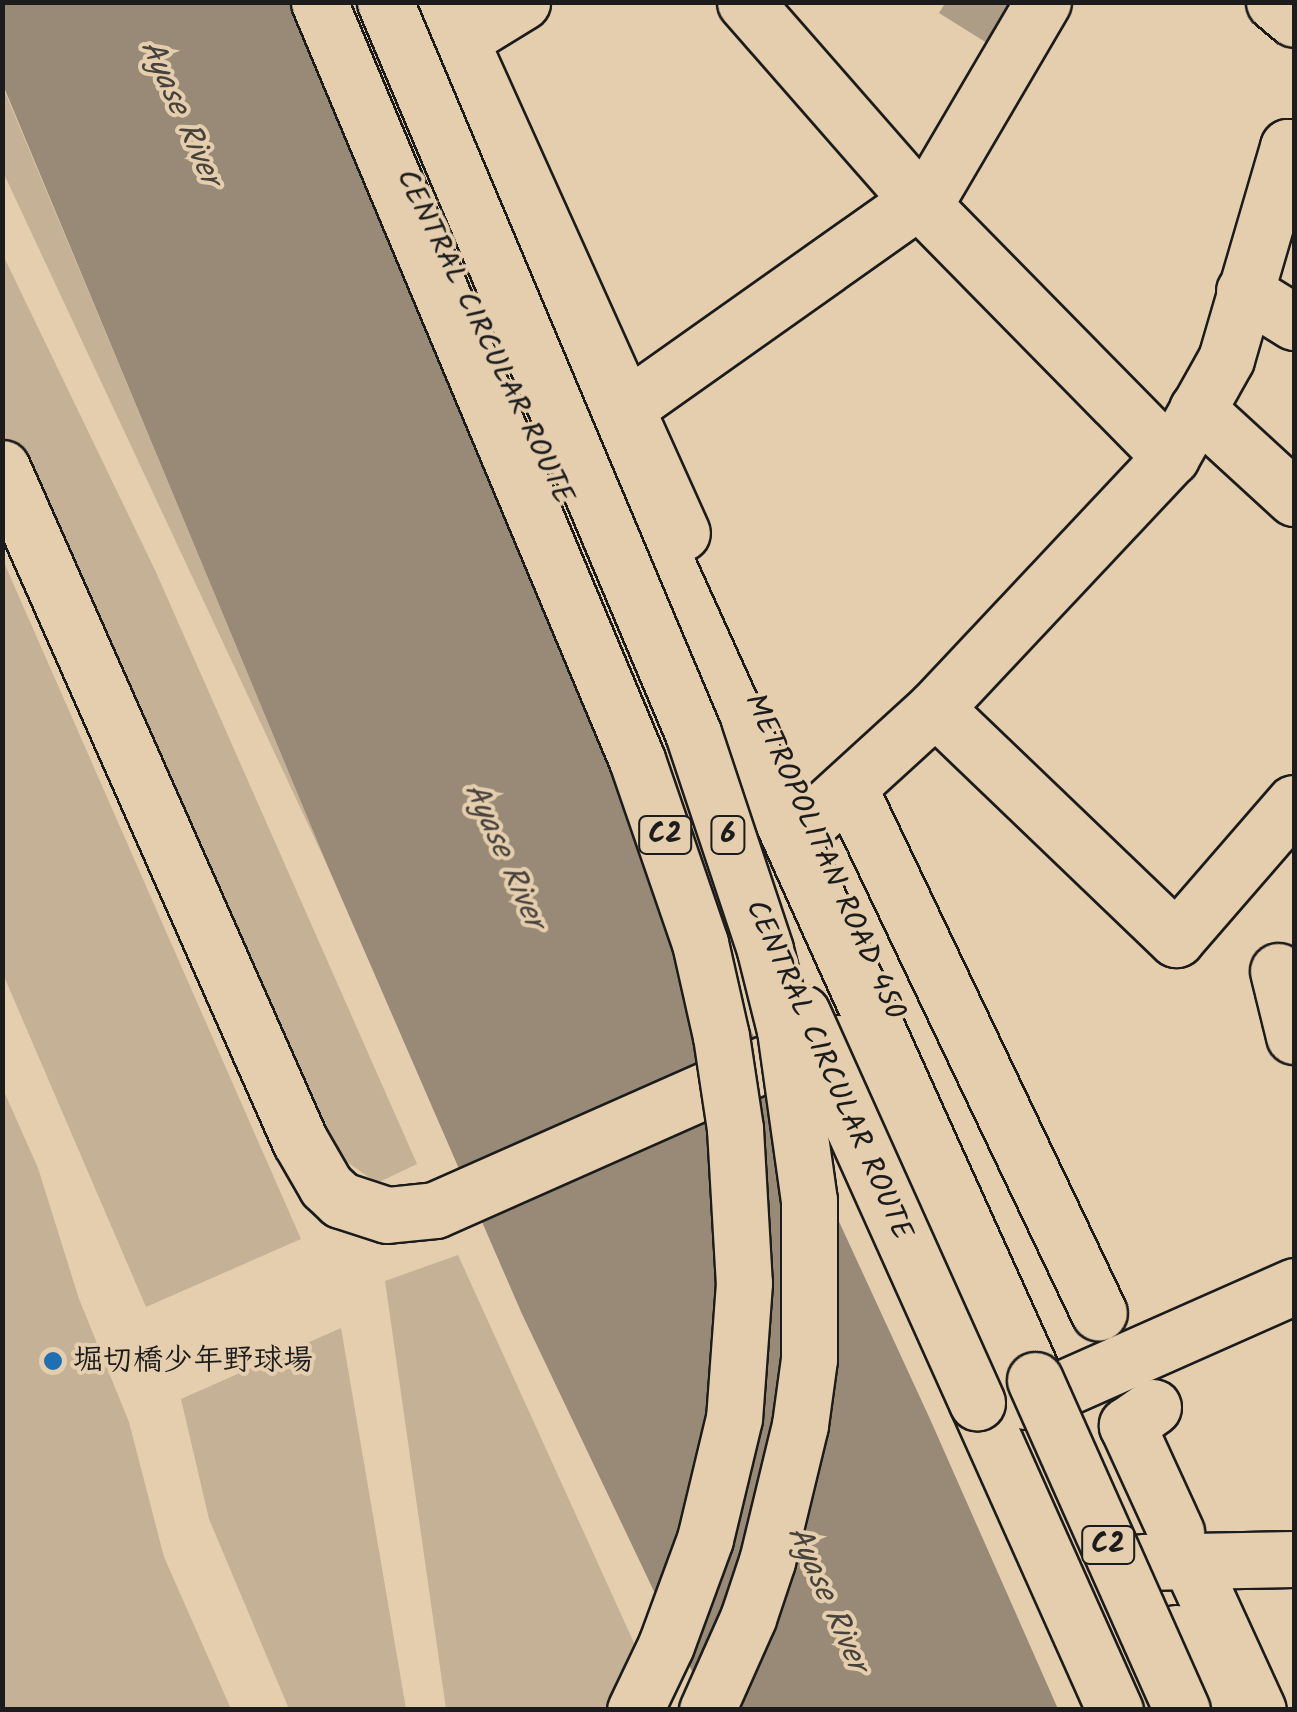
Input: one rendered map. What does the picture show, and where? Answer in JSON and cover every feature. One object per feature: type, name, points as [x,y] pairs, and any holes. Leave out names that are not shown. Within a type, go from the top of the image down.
[{"type":"main road","name":"CENTRAL CIRCULAR ROUTE","points":[[321,2],[637,760],[700,943],[721,1036],[734,1129],[744,1283],[734,1418],[720,1490],[699,1558],[666,1645],[635,1710]]},
{"type":"main road","name":"CENTRAL CIRCULAR ROUTE","points":[[321,2],[680,744],[1115,1710]]},
{"type":"main road","name":"6","points":[[385,2],[692,733],[765,950],[785,1030],[809,1200],[808,1359],[796,1441],[772,1543],[748,1618],[707,1710]]},
{"type":"main road","name":"CENTRAL CIRCULAR ROUTE","points":[[393,2],[561,330],[1182,1710]]},
{"type":"main road","points":[[451,21],[522,2]]},
{"type":"main road","points":[[745,2],[919,200],[1171,457]]},
{"type":"main road","points":[[627,407],[932,191],[1043,2]]},
{"type":"main road","points":[[1274,2],[1294,18]]},
{"type":"main road","name":"METROPOLITAN ROAD 450","points":[[451,21],[627,407],[808,824],[1062,1389],[1172,1557],[1211,1710]]},
{"type":"main road","points":[[808,824],[935,708],[1171,457],[1226,359],[1292,137]]},
{"type":"main road","points":[[1244,290],[1294,322]]},
{"type":"main road","points":[[1196,408],[1294,498]]},
{"type":"main road","points":[[2,468],[307,1155],[341,1200],[387,1215],[411,1216],[453,1204],[805,1046],[836,1042],[863,1069],[1004,1391],[1026,1401],[1062,1389],[1294,1286]]},
{"type":"main road","points":[[935,708],[1176,939],[1294,803]]},
{"type":"main road","points":[[849,788],[1099,1313]]},
{"type":"main road","points":[[1278,970],[1294,1036]]},
{"type":"main road","points":[[1153,1407],[1127,1425],[1172,1557],[1258,1710]]},
{"type":"main road","points":[[1172,1557],[1294,1559]]},
{"type":"shaded area","points":[[2,85],[112,348],[328,867],[3,172]]},
{"type":"shaded area","points":[[2,253],[155,570],[417,1164],[377,1183],[310,1136],[3,449]]},
{"type":"shaded area","points":[[2,558],[301,1239],[146,1307],[3,974]]},
{"type":"shaded area","name":"堀切橋少年野球場","points":[[2,1087],[38,1168],[79,1299],[129,1422],[164,1557],[231,1709],[3,1709]]},
{"type":"shaded area","points":[[458,1255],[664,1709],[446,1709],[385,1281]]},
{"type":"shaded area","points":[[341,1328],[406,1709],[289,1709],[209,1519],[181,1399]]},
{"type":"water","name":"Ayase River","points":[[2,3],[289,3],[524,538],[930,1419],[1058,1709],[710,1709],[522,1314],[328,867],[3,85]]},
{"type":"building","points":[[946,2],[1024,2],[995,48],[939,13]]},
{"type":"place","name":"堀切橋少年野球場","points":[[53,1361]]}]
